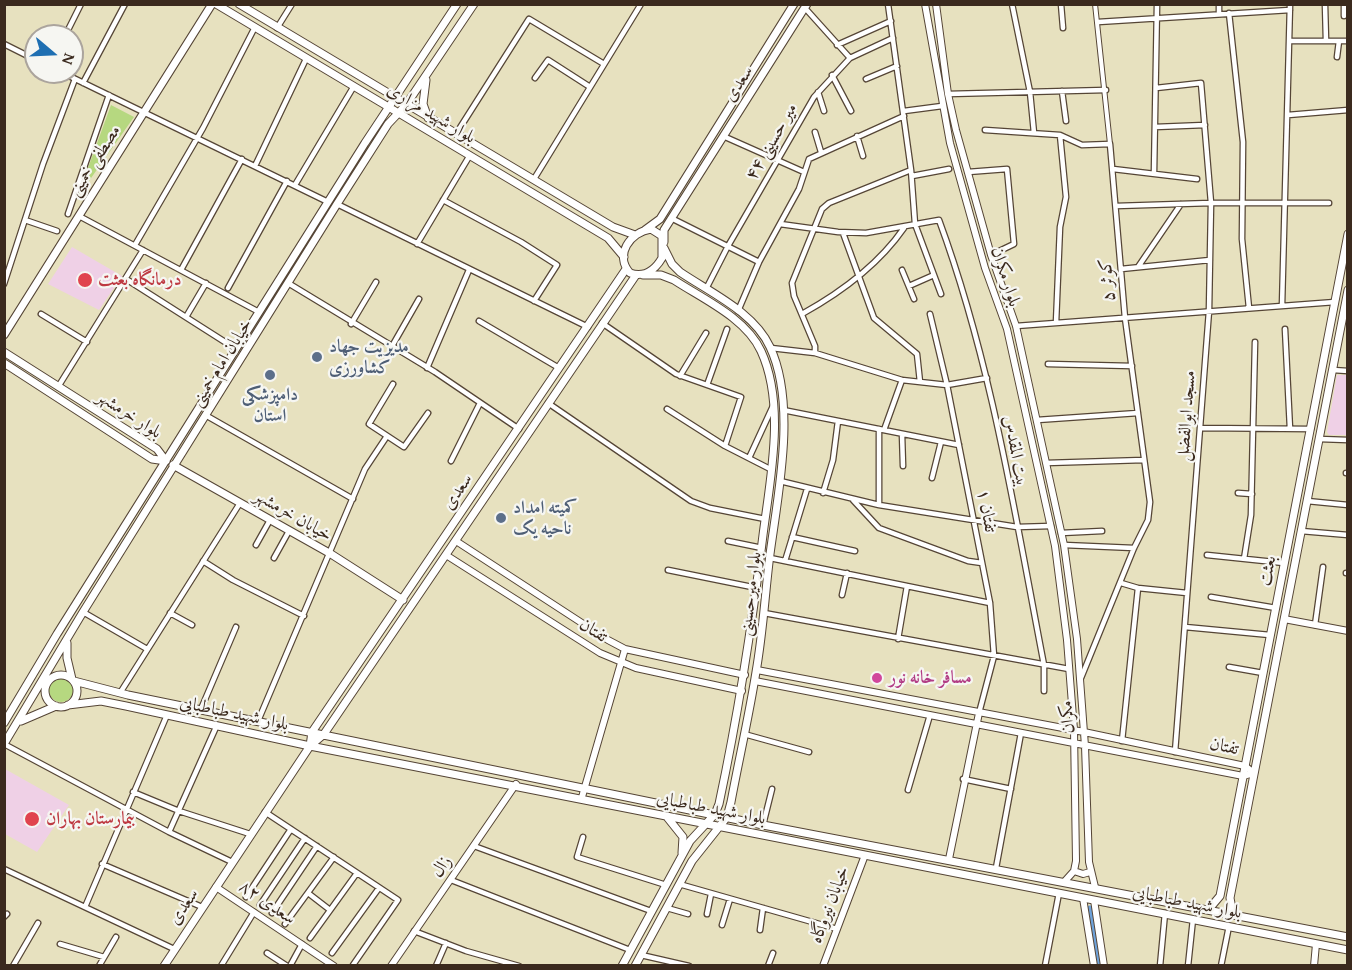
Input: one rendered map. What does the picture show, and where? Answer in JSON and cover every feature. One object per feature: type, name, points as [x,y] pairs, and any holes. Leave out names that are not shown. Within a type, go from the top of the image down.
[{"type":"main road","name":"بلوار شهید مزاری","points":[[214,4],[608,238],[624,257]]},
{"type":"main road","name":"مصطفی خمینی","points":[[4,335],[78,215],[214,4]]},
{"type":"main road","name":"بلوار شهید مزاری","points":[[239,4],[613,227],[635,235]]},
{"type":"main road","name":"خیابان امام خمینی","points":[[4,723],[236,348],[388,107],[396,99],[457,4]]},
{"type":"main road","name":"خیابان امام خمینی","points":[[4,744],[38,691],[48,680],[83,612],[337,204],[397,112],[406,105],[474,4]]},
{"type":"main road","name":"سعدی","points":[[645,230],[660,219],[794,4]]},
{"type":"main road","name":"سعدی","points":[[664,245],[664,230],[671,218],[806,6]]},
{"type":"main road","points":[[427,75],[423,104],[428,118]]},
{"type":"main road","points":[[645,230],[657,231],[664,245],[660,263],[639,275],[626,268],[624,257],[628,242],[645,230]]},
{"type":"main road","name":"بعثت","points":[[1209,909],[1220,896],[1347,234]]},
{"type":"main road","name":"بلوار میرحسینی","points":[[635,966],[702,846],[727,817],[757,670],[780,481],[783,410],[771,348],[750,319],[672,264],[664,245]]},
{"type":"main road","name":"سعدی","points":[[312,732],[626,268]]},
{"type":"main road","name":"سعدی","points":[[168,964],[174,949],[310,746],[324,734],[602,323],[639,275]]},
{"type":"main road","name":"بلوار میرحسینی","points":[[622,966],[690,841],[715,814],[719,804],[745,675],[772,470],[772,406],[762,352],[743,327],[674,280],[661,275],[639,275]]},
{"type":"main road","name":"بعثت","points":[[1233,914],[1230,898],[1319,439],[1333,370],[1344,332],[1347,294]]},
{"type":"main road","name":"بلوار خرمشهر","points":[[4,352],[157,449],[166,461]]},
{"type":"main road","name":"بلوار خرمشهر","points":[[4,363],[152,459],[166,461]]},
{"type":"main road","name":"خیابان خرمشهر","points":[[166,461],[331,554],[403,600]]},
{"type":"main road","points":[[1294,515],[1304,517]]},
{"type":"main road","points":[[16,724],[24,717],[56,706],[68,705],[77,692],[66,658],[68,638]]},
{"type":"main road","points":[[43,658],[48,680],[48,700],[56,706]]},
{"type":"main road","points":[[10,714],[48,680],[58,675],[73,680]]},
{"type":"main road","name":"بلوار شهید طباطبایی","points":[[73,680],[120,693],[763,825],[1065,881],[1347,938]]},
{"type":"main road","name":"بلوار شهید طباطبایی","points":[[68,705],[101,701],[310,746],[516,784],[706,824],[1347,950]]},
{"type":"main road","points":[[310,746],[312,732]]},
{"type":"main road","points":[[730,750],[741,751]]},
{"type":"main road","points":[[665,815],[682,837],[682,856]]},
{"type":"main road","points":[[690,841],[699,841],[702,846]]},
{"type":"main road","points":[[1220,896],[1230,898]]},
{"type":"main road","points":[[1165,913],[1166,901]]},
{"type":"street","points":[[84,81],[125,4]]},
{"type":"street","points":[[277,28],[292,4]]},
{"type":"street","points":[[534,179],[641,4]]},
{"type":"street","points":[[888,4],[904,113],[915,224],[941,294]]},
{"type":"street","name":"بلوار مکران","points":[[926,4],[942,106],[985,268],[1007,329],[1057,558]]},
{"type":"street","name":"بلوار مکران","points":[[936,4],[948,94],[991,255],[1016,326],[1064,545]]},
{"type":"street","points":[[1012,4],[1030,92],[1034,133]]},
{"type":"street","points":[[1061,4],[1063,28]]},
{"type":"street","name":"کوثر ۵","points":[[1081,680],[1134,548],[1148,520],[1150,502],[1125,318],[1106,90],[1095,4]]},
{"type":"street","points":[[1155,173],[1157,4]]},
{"type":"street","points":[[1219,4],[1219,14]]},
{"type":"street","points":[[1326,4],[1326,41]]},
{"type":"street","points":[[1344,4],[1344,16]]},
{"type":"street","points":[[71,24],[81,5]]},
{"type":"street","points":[[806,6],[850,58]]},
{"type":"street","points":[[1098,22],[1290,7],[1291,41],[1282,306]]},
{"type":"street","points":[[1229,13],[1243,142],[1242,239],[1249,308]]},
{"type":"street","points":[[456,134],[529,19],[604,64]]},
{"type":"street","points":[[837,45],[891,21]]},
{"type":"street","points":[[135,245],[226,85],[255,27]]},
{"type":"street","name":"میر حسینی ۴۴","points":[[706,289],[728,246],[818,92],[850,58],[893,38]]},
{"type":"street","points":[[1291,41],[1347,41]]},
{"type":"street","points":[[1337,57],[1339,41]]},
{"type":"street","points":[[4,54],[6,45],[24,54]]},
{"type":"street","points":[[255,166],[306,58]]},
{"type":"street","points":[[535,78],[548,60],[590,87]]},
{"type":"street","points":[[866,79],[897,66]]},
{"type":"street","points":[[832,75],[851,111]]},
{"type":"street","name":"مسجد ابوالفضل","points":[[1156,88],[1201,83],[1211,202],[1209,311],[1175,752]]},
{"type":"street","points":[[4,284],[43,164],[73,84]]},
{"type":"street","points":[[84,84],[328,202]]},
{"type":"street","points":[[295,185],[354,86]]},
{"type":"street","points":[[948,94],[1106,90]]},
{"type":"street","points":[[1062,91],[1066,121]]},
{"type":"street","points":[[818,92],[824,111]]},
{"type":"street","points":[[68,214],[109,96]]},
{"type":"street","points":[[738,310],[759,262],[799,189],[809,159],[904,113],[942,106]]},
{"type":"street","points":[[1288,115],[1347,110]]},
{"type":"street","points":[[1155,127],[1205,125]]},
{"type":"street","points":[[985,130],[1060,135],[1083,145],[1110,144]]},
{"type":"street","points":[[814,132],[820,152]]},
{"type":"street","points":[[1056,323],[1060,227],[1066,197],[1060,135]]},
{"type":"street","points":[[723,136],[804,172]]},
{"type":"street","points":[[857,136],[863,156]]},
{"type":"street","points":[[417,244],[470,155]]},
{"type":"street","points":[[181,270],[242,159]]},
{"type":"street","points":[[815,353],[815,346],[792,283],[813,228],[825,205],[911,173],[949,169]]},
{"type":"street","points":[[968,172],[1007,169],[1014,244],[991,255]]},
{"type":"street","points":[[1113,169],[1197,179]]},
{"type":"street","points":[[228,288],[287,181]]},
{"type":"street","points":[[443,200],[521,242],[557,265],[534,301]]},
{"type":"street","points":[[1116,206],[1211,202],[1329,203]]},
{"type":"street","points":[[337,204],[588,327]]},
{"type":"street","points":[[1138,267],[1181,204]]},
{"type":"street","points":[[78,215],[259,312]]},
{"type":"street","points":[[671,218],[759,262]]},
{"type":"street","points":[[25,220],[57,231]]},
{"type":"street","name":"بیت المقدس","points":[[915,224],[939,220],[963,285],[987,378],[1017,527],[1044,665],[1044,691]]},
{"type":"street","points":[[780,224],[843,233],[866,233],[904,228],[915,224]]},
{"type":"street","points":[[802,314],[827,300],[858,276],[892,245],[904,228]]},
{"type":"street","points":[[843,233],[874,318],[917,354],[920,382]]},
{"type":"street","points":[[58,387],[143,250]]},
{"type":"street","points":[[1121,269],[1210,260]]},
{"type":"street","points":[[427,368],[469,270]]},
{"type":"street","points":[[902,270],[914,299]]},
{"type":"street","points":[[909,286],[934,275]]},
{"type":"street","points":[[126,279],[236,348]]},
{"type":"street","points":[[351,324],[376,282]]},
{"type":"street","points":[[288,283],[351,324],[427,368],[519,429]]},
{"type":"street","points":[[186,317],[206,284]]},
{"type":"street","points":[[391,348],[420,299]]},
{"type":"street","points":[[1016,326],[1335,302]]},
{"type":"street","points":[[41,314],[87,342]]},
{"type":"street","name":"تفتان ۱","points":[[930,314],[947,385],[990,603],[994,656],[979,713]]},
{"type":"street","points":[[479,321],[560,368]]},
{"type":"street","points":[[602,323],[648,357],[680,376],[741,397],[724,446]]},
{"type":"street","points":[[706,385],[727,329]]},
{"type":"street","points":[[1285,329],[1290,429]]},
{"type":"street","points":[[680,376],[706,333]]},
{"type":"street","points":[[1244,559],[1252,494],[1255,342]]},
{"type":"street","points":[[771,348],[815,353],[902,380],[947,385],[987,378]]},
{"type":"street","points":[[1048,364],[1132,366]]},
{"type":"street","points":[[1333,370],[1347,371]]},
{"type":"street","points":[[879,505],[881,430],[902,380]]},
{"type":"street","points":[[393,384],[369,422],[404,447],[428,413]]},
{"type":"street","points":[[451,461],[480,402]]},
{"type":"street","points":[[548,403],[691,501],[710,508],[765,519]]},
{"type":"street","points":[[749,458],[772,406]]},
{"type":"street","points":[[667,409],[724,446],[772,470]]},
{"type":"street","points":[[783,410],[959,446]]},
{"type":"street","points":[[1037,420],[1138,413]]},
{"type":"street","points":[[207,416],[353,499]]},
{"type":"street","points":[[823,493],[833,460],[838,421]]},
{"type":"street","points":[[1200,428],[1311,429]]},
{"type":"street","points":[[902,434],[903,466]]},
{"type":"street","points":[[258,721],[331,554],[365,469],[387,436]]},
{"type":"street","points":[[1319,439],[1347,440]]},
{"type":"street","points":[[932,478],[941,442]]},
{"type":"street","points":[[1035,452],[1043,450]]},
{"type":"street","points":[[1046,463],[1144,460]]},
{"type":"street","points":[[780,481],[879,505],[1017,527],[1051,526]]},
{"type":"street","points":[[785,561],[807,489]]},
{"type":"street","points":[[1238,493],[1252,494]]},
{"type":"street","points":[[853,500],[879,528],[968,561],[982,563]]},
{"type":"street","points":[[1307,501],[1347,505]]},
{"type":"street","points":[[120,693],[240,503]]},
{"type":"street","points":[[256,545],[270,520]]},
{"type":"street","points":[[274,558],[289,531]]},
{"type":"street","points":[[1061,533],[1102,531]]},
{"type":"street","points":[[1301,531],[1347,535]]},
{"type":"street","points":[[792,537],[855,551]]},
{"type":"street","name":"تفتان","points":[[456,541],[625,649],[745,675]]},
{"type":"street","points":[[728,541],[762,548]]},
{"type":"street","points":[[1064,545],[1134,548]]},
{"type":"street","name":"مکران","points":[[1064,545],[1081,680],[1090,872],[1095,887]]},
{"type":"street","name":"تفتان","points":[[446,555],[619,663],[742,691]]},
{"type":"street","points":[[1208,555],[1284,563]]},
{"type":"street","points":[[770,558],[990,603]]},
{"type":"street","name":"مکران","points":[[1057,558],[1074,729],[1076,861],[1074,871]]},
{"type":"street","points":[[203,561],[233,580],[304,616]]},
{"type":"street","points":[[1316,625],[1323,567]]},
{"type":"street","points":[[668,570],[757,588]]},
{"type":"street","points":[[842,595],[847,573]]},
{"type":"street","points":[[1121,583],[1138,588],[1187,593]]},
{"type":"street","points":[[898,639],[907,586]]},
{"type":"street","points":[[1122,741],[1138,588]]},
{"type":"street","points":[[1211,597],[1276,608]]},
{"type":"street","points":[[83,612],[147,649]]},
{"type":"street","points":[[170,613],[192,625]]},
{"type":"street","points":[[764,613],[1069,669]]},
{"type":"street","points":[[1284,619],[1347,631]]},
{"type":"street","points":[[201,709],[236,627]]},
{"type":"street","points":[[1185,627],[1270,635]]},
{"type":"street","points":[[582,797],[619,663],[625,649]]},
{"type":"street","points":[[1229,668],[1263,673]]},
{"type":"street","name":"تفتان","points":[[757,670],[1074,729],[1245,766],[1254,773]]},
{"type":"street","name":"تفتان","points":[[755,681],[1243,776],[1254,773]]},
{"type":"street","points":[[949,859],[963,780],[979,713]]},
{"type":"street","points":[[85,907],[125,809],[167,716]]},
{"type":"street","points":[[908,790],[930,716]]},
{"type":"street","points":[[169,832],[217,725]]},
{"type":"street","points":[[996,868],[1021,733]]},
{"type":"street","points":[[744,735],[809,752]]},
{"type":"street","points":[[4,744],[169,832],[232,862]]},
{"type":"street","points":[[963,780],[1011,789]]},
{"type":"street","name":"زال","points":[[391,966],[516,784]]},
{"type":"street","points":[[763,825],[772,789]]},
{"type":"street","points":[[133,792],[179,811],[250,834]]},
{"type":"street","points":[[265,812],[398,900],[353,965]]},
{"type":"street","points":[[246,897],[291,829]]},
{"type":"street","points":[[583,837],[577,856],[666,885]]},
{"type":"street","points":[[260,905],[305,838]]},
{"type":"street","points":[[272,913],[317,846]]},
{"type":"street","points":[[474,846],[651,911]]},
{"type":"street","name":"خیابان نیروگاه","points":[[823,966],[865,855]]},
{"type":"street","points":[[285,924],[334,857]]},
{"type":"street","points":[[102,864],[202,907]]},
{"type":"street","points":[[4,868],[174,949]]},
{"type":"street","points":[[1065,881],[1074,871],[1083,874],[1090,872]]},
{"type":"street","points":[[310,938],[357,873]]},
{"type":"street","points":[[451,880],[630,950]]},
{"type":"street","points":[[679,884],[837,929]]},
{"type":"street","name":"سعدی ۸۲","points":[[216,887],[302,944],[326,963],[334,966]]},
{"type":"street","points":[[332,953],[379,888]]},
{"type":"street","points":[[308,893],[330,910]]},
{"type":"street","points":[[1045,966],[1059,893]]},
{"type":"street","points":[[707,914],[711,894]]},
{"type":"street","points":[[1083,897],[1094,966]]},
{"type":"street","points":[[722,925],[730,899]]},
{"type":"street","points":[[1094,900],[1104,966]]},
{"type":"street","points":[[666,908],[688,914]]},
{"type":"street","points":[[760,930],[764,908]]},
{"type":"street","points":[[221,966],[254,912]]},
{"type":"street","points":[[1160,966],[1165,913]]},
{"type":"street","points":[[1188,966],[1193,919]]},
{"type":"street","points":[[13,966],[38,923]]},
{"type":"street","points":[[1221,966],[1229,926]]},
{"type":"street","points":[[414,931],[519,966]]},
{"type":"street","points":[[99,966],[116,937]]},
{"type":"street","points":[[436,966],[446,943]]},
{"type":"street","points":[[60,944],[104,957]]},
{"type":"street","points":[[267,953],[289,966],[302,944]]},
{"type":"street","points":[[1314,966],[1316,944]]},
{"type":"street","points":[[768,966],[773,954]]},
{"type":"street","points":[[641,955],[671,964],[688,965]]},
{"type":"shaded area","name":"درمانگاه بعثت","points":[[72,247],[122,276],[99,310],[48,284]]},
{"type":"shaded area","points":[[1337,375],[1347,375],[1347,435],[1329,435],[1327,432]]},
{"type":"shaded area","name":"بیمارستان بهاران","points":[[5,769],[69,805],[37,852],[5,834]]},
{"type":"green space","points":[[111,105],[134,117],[77,198]]},
{"type":"green space","points":[[61,678],[69,682],[73,690],[69,698],[61,702],[53,698],[49,690],[53,682]]},
{"type":"waterway","points":[[1090,909],[1098,966]]},
{"type":"place","name":"درمانگاه بعثت","points":[[85,280]]},
{"type":"place","name":"مدیزیت جهاد کشاورزی","points":[[317,357]]},
{"type":"place","name":"دامپزشکی استان","points":[[270,375]]},
{"type":"place","name":"کمیته امداد ناحیه یک","points":[[501,518]]},
{"type":"place","name":"مسافر خانه نور","points":[[877,678]]},
{"type":"place","name":"بیمارستان بهاران","points":[[32,819]]}]
